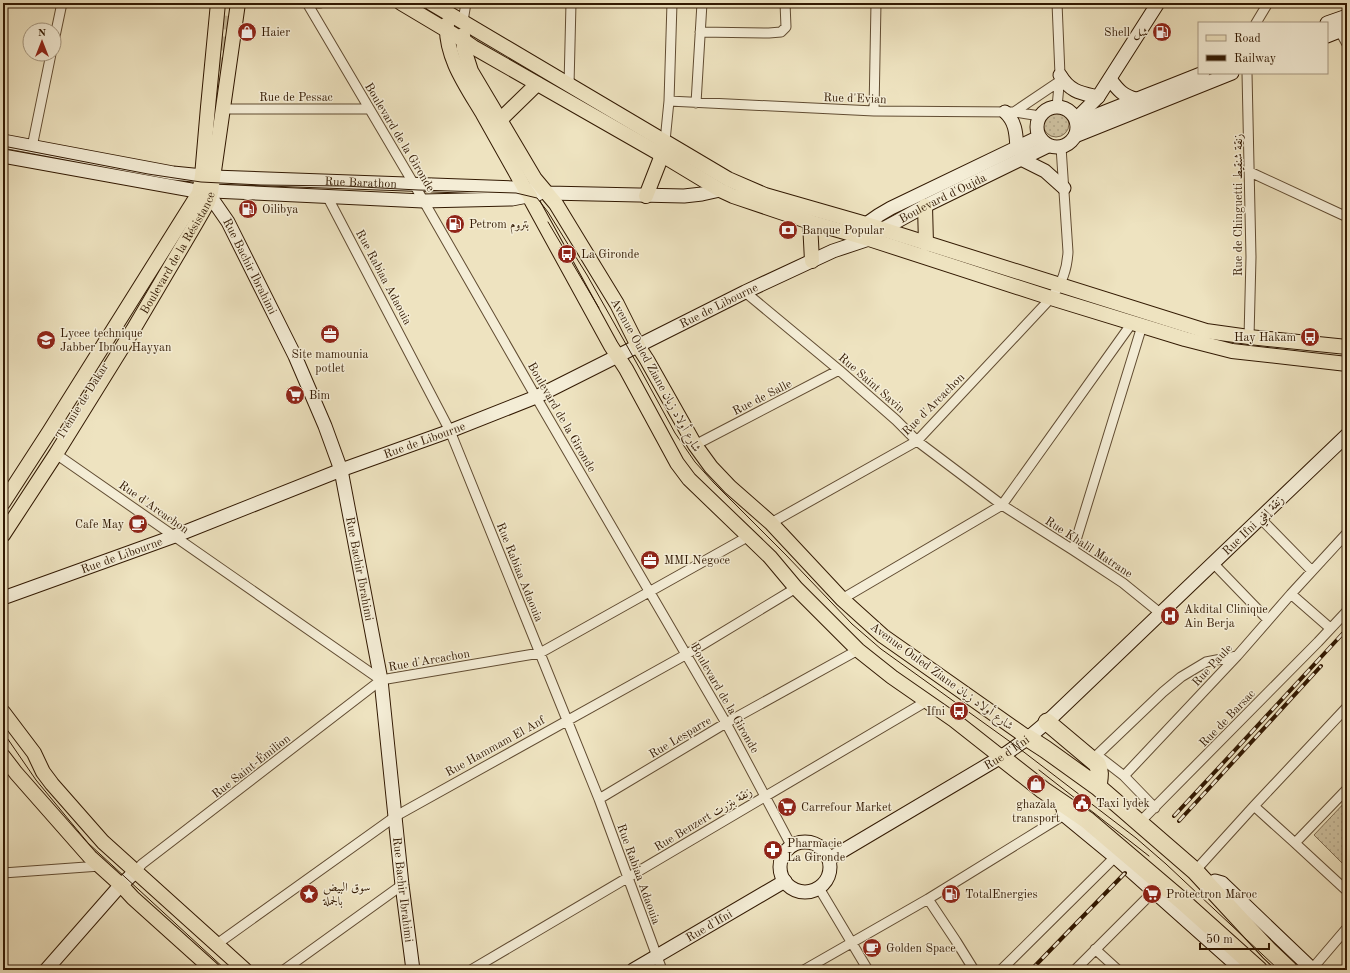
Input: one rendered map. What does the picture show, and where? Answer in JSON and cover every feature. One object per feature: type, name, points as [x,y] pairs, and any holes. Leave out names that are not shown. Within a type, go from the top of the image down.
[{"type":"highway","points":[[1047,722],[1094,756],[1099,767],[1098,787]]},
{"type":"highway","name":"Avenue Ouled Ziane شارع أولاد زيان","points":[[1028,738],[1098,787],[1195,871],[1264,946],[1289,970]]},
{"type":"highway","points":[[1001,757],[1043,790],[1063,809],[1087,820],[1182,900],[1259,970]]},
{"type":"highway","points":[[1154,891],[1182,900]]},
{"type":"main road","name":"Boulevard de la Résistance","points":[[3,535],[56,454],[133,330],[196,223],[207,193],[208,107],[218,3]]},
{"type":"main road","name":"Boulevard de la Résistance","points":[[208,177],[224,109],[238,3]]},
{"type":"main road","points":[[401,3],[473,47],[662,155],[720,190],[733,196],[810,222],[869,239],[1137,325],[1232,351],[1347,364]]},
{"type":"main road","points":[[431,3],[728,179],[765,195],[866,224],[1206,331],[1249,338],[1347,347]]},
{"type":"main road","name":"Avenue Ouled Ziane شارع أولاد زيان","points":[[447,12],[446,30],[449,49],[459,71],[611,346],[626,368],[671,453],[683,471],[770,557],[796,588],[858,650],[892,677],[954,720],[1001,757]]},
{"type":"main road","name":"Avenue Ouled Ziane شارع أولاد زيان","points":[[463,21],[463,40],[466,58],[471,71],[535,179],[556,204],[617,304],[638,346],[702,456],[720,478],[771,523],[842,600],[883,636],[1028,738]]},
{"type":"main road","points":[[500,120],[537,84]]},
{"type":"main road","points":[[646,196],[662,155],[665,141]]},
{"type":"main road","name":"Boulevard de la Résistance","points":[[3,503],[197,198],[207,193]]},
{"type":"main road","points":[[925,206],[926,244]]},
{"type":"main road","points":[[810,222],[812,260]]},
{"type":"main road","name":"Trémie de Dakar","points":[[3,511],[181,235],[81,402],[3,524]]},
{"type":"main road","points":[[3,712],[34,753],[43,772],[52,784],[103,842],[245,970]]},
{"type":"main road","points":[[3,756],[16,773],[90,857],[212,970]]},
{"type":"street","points":[[58,22],[62,3]]},
{"type":"street","name":"Boulevard de la Gironde","points":[[307,3],[416,186],[536,396],[687,654],[792,846]]},
{"type":"street","points":[[311,3],[320,3]]},
{"type":"street","points":[[463,21],[466,3]]},
{"type":"street","points":[[568,85],[571,3]]},
{"type":"street","points":[[665,141],[669,101],[672,3]]},
{"type":"street","points":[[696,103],[702,3]]},
{"type":"street","points":[[700,32],[781,32],[786,26],[785,3]]},
{"type":"street","points":[[874,111],[876,3]]},
{"type":"street","points":[[1057,3],[1060,78],[1057,107]]},
{"type":"street","points":[[1076,126],[1068,110],[1057,107],[1046,110],[1040,116],[1037,124],[1037,133],[1049,143],[1067,145],[1072,141],[1076,126],[1110,79],[1158,3]]},
{"type":"street","points":[[1257,22],[1268,3]]},
{"type":"street","points":[[1347,16],[1335,28],[1347,44]]},
{"type":"street","points":[[32,147],[49,62]]},
{"type":"street","points":[[1076,126],[1145,99],[1201,74]]},
{"type":"street","points":[[1110,79],[1122,93],[1128,97],[1145,99],[1229,74]]},
{"type":"street","name":"Rue de Chinguetti زنقة شنقيط","points":[[1248,74],[1251,257],[1249,338]]},
{"type":"street","points":[[1060,78],[1072,89],[1098,97]]},
{"type":"street","points":[[1060,78],[1027,105],[1010,112],[1010,116],[1015,124],[1019,154],[1045,171],[1064,188]]},
{"type":"street","name":"Rue d'Evian","points":[[669,101],[874,111],[1010,112],[1040,116]]},
{"type":"street","name":"Rue de Pessac","points":[[224,109],[369,109]]},
{"type":"street","name":"Rue Barathon","points":[[3,141],[173,173],[208,177],[416,186],[527,193]]},
{"type":"street","name":"Boulevard d'Oujda","points":[[833,251],[866,224],[891,208],[1019,154],[1049,143]]},
{"type":"street","name":"Rue d'Arcachon","points":[[771,523],[917,441],[1051,298],[1060,286],[1068,263],[1064,188],[1049,143]]},
{"type":"street","name":"Boulevard d'Oujda","points":[[833,251],[869,239],[1019,154]]},
{"type":"street","points":[[3,156],[178,189],[207,193],[328,196],[424,201],[512,199],[523,198],[527,193],[646,196],[693,195],[720,190]]},
{"type":"street","points":[[1250,172],[1347,217]]},
{"type":"street","name":"Rue Bachir Ibrahimi","points":[[207,193],[228,222],[295,356],[325,426],[341,470],[381,680],[412,970]]},
{"type":"street","name":"Rue Rabiaa Adaouia","points":[[328,196],[450,431],[599,799],[662,970]]},
{"type":"street","name":"Rue de Libourne","points":[[3,598],[175,536],[341,470],[450,431],[536,396],[618,357],[745,292],[833,251]]},
{"type":"street","name":"Rue Saint Savin","points":[[745,292],[840,370],[896,420],[917,441],[1002,505]]},
{"type":"street","points":[[842,600],[1002,505],[1137,325]]},
{"type":"street","points":[[1073,550],[1137,325]]},
{"type":"street","name":"Rue de Salle","points":[[695,445],[840,370]]},
{"type":"street","name":"Rue Ifni زنقة إفني","points":[[1160,613],[1347,435]]},
{"type":"street","name":"Rue d'Arcachon","points":[[56,454],[381,680],[540,653],[749,536]]},
{"type":"street","name":"Rue Khalil Matrane","points":[[1002,505],[1123,583],[1160,613]]},
{"type":"street","points":[[1260,518],[1312,571]]},
{"type":"street","name":"Rue Paule","points":[[1124,776],[1237,656],[1347,533]]},
{"type":"street","points":[[1213,563],[1268,620]]},
{"type":"street","name":"Rue Hammam El Anf","points":[[217,944],[396,816],[687,654],[796,588]]},
{"type":"street","points":[[1291,594],[1330,628]]},
{"type":"street","name":"Rue de Barsac","points":[[1139,823],[1347,611]]},
{"type":"street","name":"Rue d'Ifni","points":[[829,860],[1001,757],[1028,738],[1047,722],[1160,613]]},
{"type":"street","name":"Rue Lesparre","points":[[599,799],[726,723],[858,650]]},
{"type":"street","points":[[1155,808],[1124,776],[1094,756],[1181,677],[1206,662],[1237,656]]},
{"type":"street","name":"Rue Saint-Émilion","points":[[136,871],[381,680]]},
{"type":"street","name":"Rue Benzert زنقة بنزرت","points":[[471,970],[927,701]]},
{"type":"street","points":[[1195,871],[1347,707]]},
{"type":"street","points":[[1295,843],[1347,789]]},
{"type":"street","points":[[1254,806],[1347,891]]},
{"type":"street","points":[[804,970],[928,899],[1063,809],[1242,970]]},
{"type":"street","points":[[810,843],[822,849],[829,860],[829,875],[825,882],[814,891],[801,892],[789,886],[782,875],[781,862],[783,856],[792,846],[810,843]]},
{"type":"street","points":[[1001,970],[1115,857]]},
{"type":"street","points":[[3,873],[100,866]]},
{"type":"street","points":[[46,970],[121,885],[136,871]]},
{"type":"street","name":"Rue d'Ifni","points":[[633,970],[785,881]]},
{"type":"street","points":[[1209,885],[1215,881],[1222,883],[1313,970],[1347,928]]},
{"type":"street","points":[[284,970],[402,886]]},
{"type":"street","points":[[819,888],[853,942],[868,970]]},
{"type":"street","points":[[1075,970],[1154,891]]},
{"type":"street","points":[[928,899],[974,970]]},
{"type":"street","points":[[1095,949],[1118,970]]},
{"type":"shaded area","points":[[1056,111],[1066,114],[1069,124],[1066,134],[1056,137],[1046,134],[1043,124],[1046,114]]},
{"type":"shaded area","points":[[1347,800],[1347,868],[1314,835]]},
{"type":"tunnel","points":[[216,92],[227,3]]},
{"type":"tram line","points":[[3,146],[148,174],[201,182],[516,193],[537,198],[548,212],[587,275],[675,433],[695,462],[714,483],[852,624],[881,649],[1016,746],[1136,838],[1166,864],[1279,970]]},
{"type":"tram line","points":[[548,222],[599,308]]},
{"type":"tram line","points":[[3,732],[36,780],[88,843],[226,970]]},
{"type":"tram line","points":[[1039,770],[1149,856]]},
{"type":"railway","points":[[1174,816],[1347,629]]},
{"type":"railway","points":[[1179,821],[1321,666]]},
{"type":"railway","points":[[1031,970],[1125,873]]},
{"type":"place","name":"Haier","points":[[247,32]]},
{"type":"place","name":"Shell شل","points":[[1162,32]]},
{"type":"place","name":"Oilibya","points":[[248,209]]},
{"type":"place","name":"Petrom بتروم","points":[[455,224]]},
{"type":"place","name":"Banque Popular","points":[[788,230]]},
{"type":"place","name":"La Gironde","points":[[567,254]]},
{"type":"place","name":"Site mamounia potlet","points":[[330,334]]},
{"type":"place","name":"Hay Hakam","points":[[1310,337]]},
{"type":"place","name":"Lycee technique Jabber Ibnou Hayyan","points":[[46,340]]},
{"type":"place","name":"Bim","points":[[295,395]]},
{"type":"place","name":"Cafe May","points":[[138,524]]},
{"type":"place","name":"MMI Negoce","points":[[650,560]]},
{"type":"place","name":"Akdital Clinique Ain Berja","points":[[1170,616]]},
{"type":"place","name":"Ifni","points":[[959,711]]},
{"type":"place","name":"ghazala transport","points":[[1036,784]]},
{"type":"place","name":"Taxi lydek","points":[[1082,803]]},
{"type":"place","name":"Carrefour Market","points":[[787,807]]},
{"type":"place","name":"Pharmacie La Gironde","points":[[773,850]]},
{"type":"place","name":"سوق البيض بالجملة","points":[[309,894]]},
{"type":"place","name":"TotalEnergies","points":[[951,894]]},
{"type":"place","name":"Protectron Maroc","points":[[1152,894]]},
{"type":"place","name":"Golden Space","points":[[872,948]]}]
